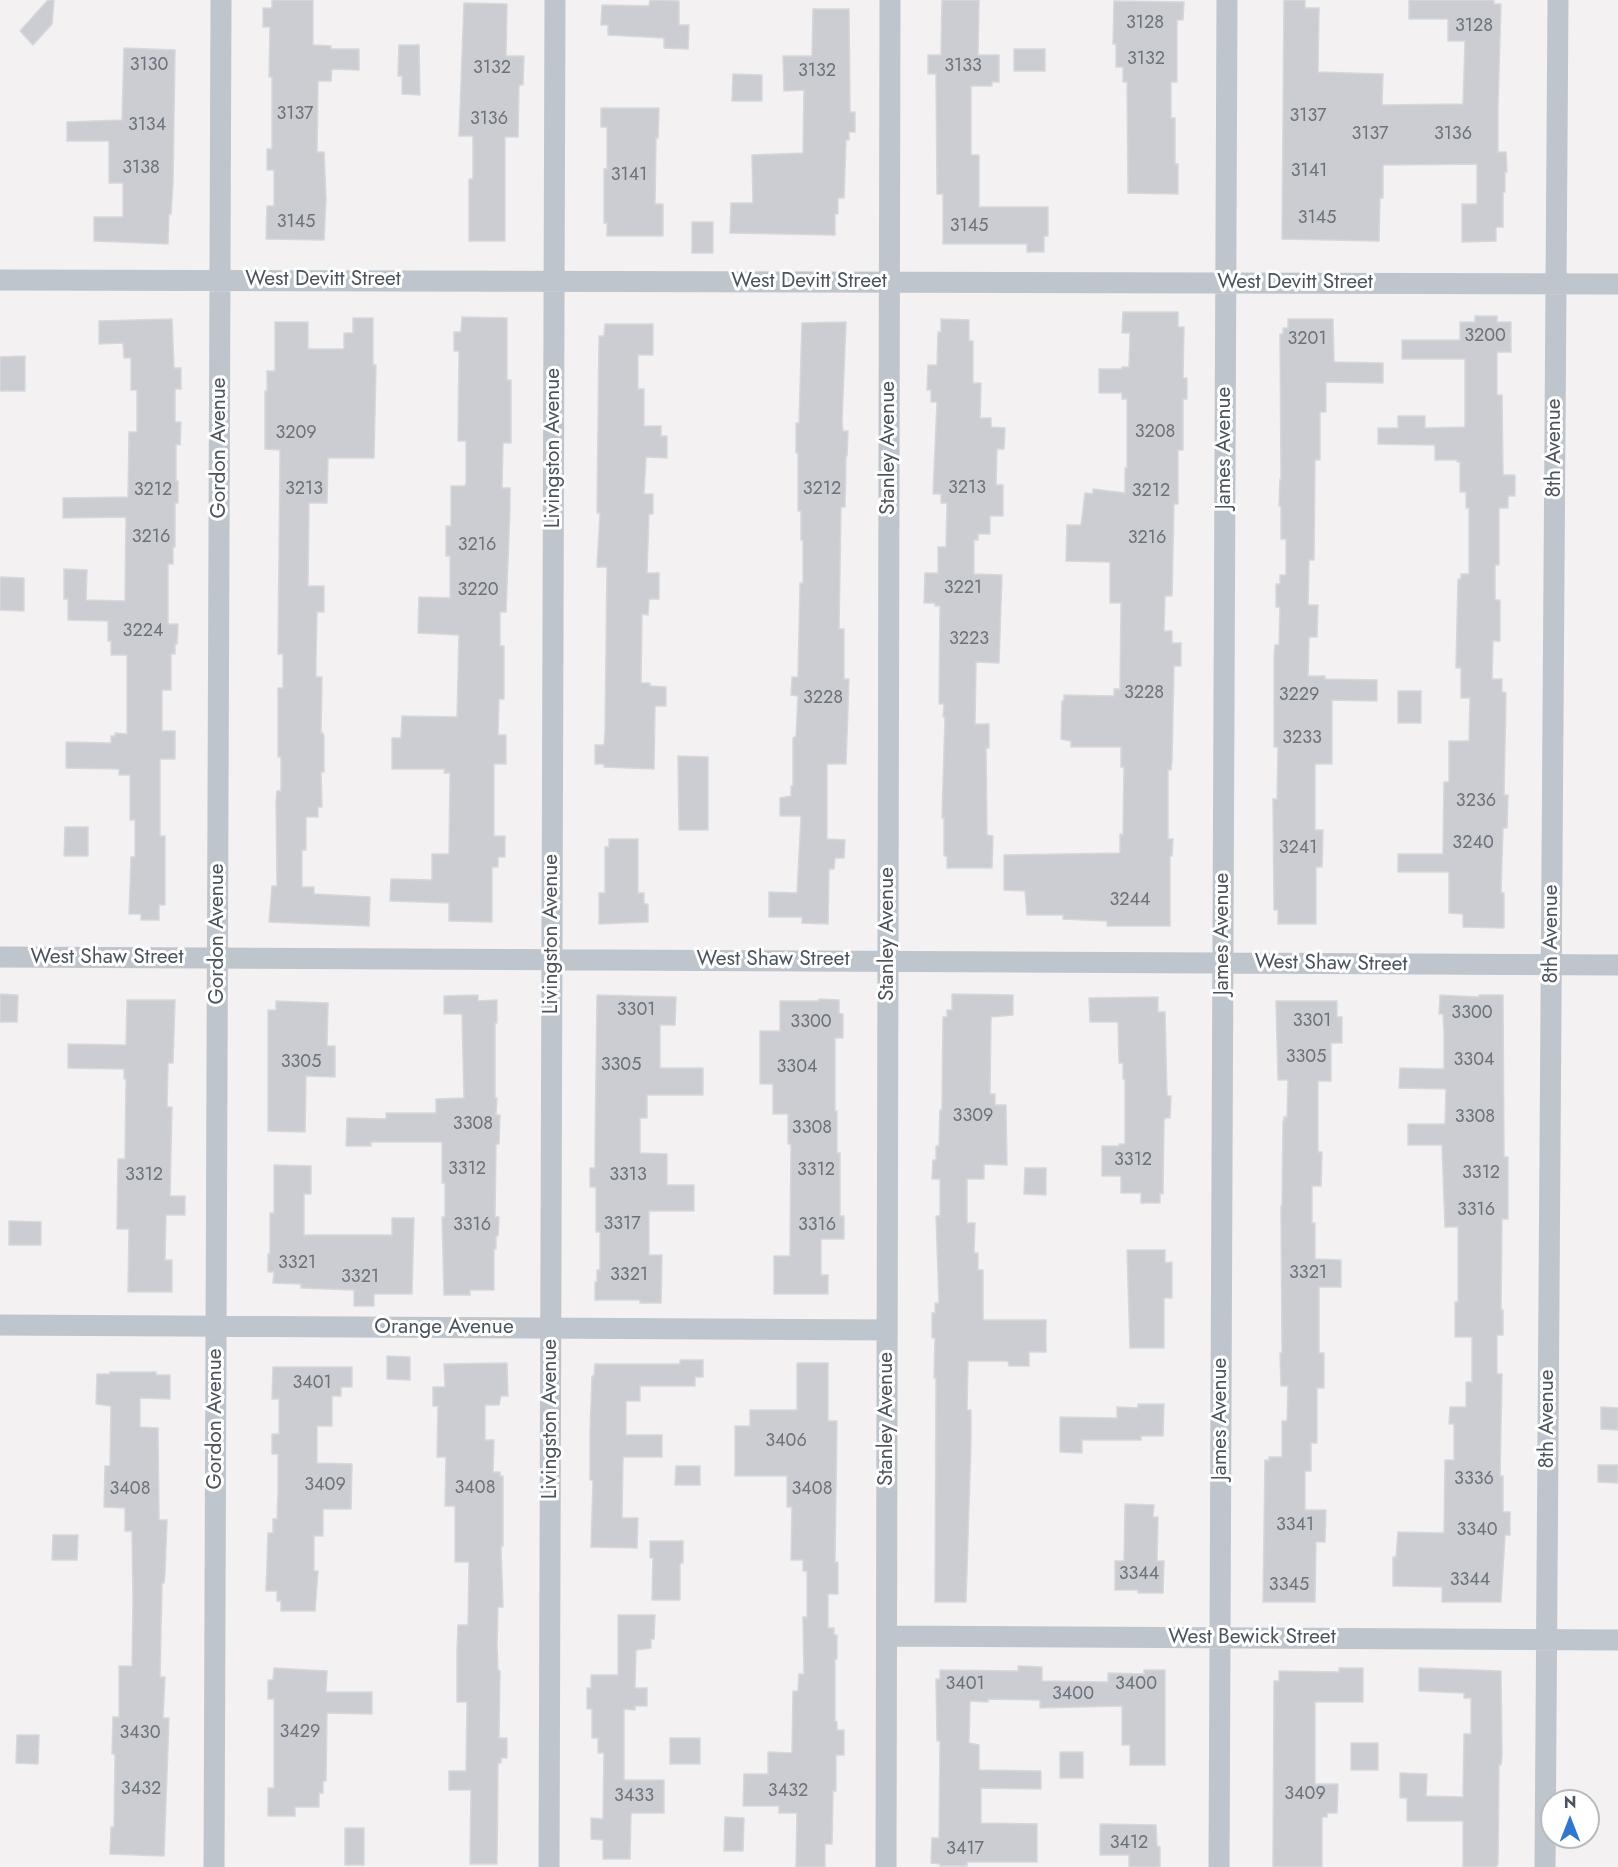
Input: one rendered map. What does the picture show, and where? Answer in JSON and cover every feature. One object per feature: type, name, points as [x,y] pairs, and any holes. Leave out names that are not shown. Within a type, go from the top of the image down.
[{"type":"street","name":"Gordon Avenue","points":[[214,1867],[221,0]]},
{"type":"street","name":"Livingston Avenue","points":[[549,1867],[555,0]]},
{"type":"street","name":"Stanley Avenue","points":[[886,1867],[890,0]]},
{"type":"street","name":"James Avenue","points":[[1219,1867],[1227,0]]},
{"type":"street","name":"8th Avenue","points":[[1545,1867],[1558,0]]},
{"type":"street","name":"West Devitt Street","points":[[0,280],[1618,284]]},
{"type":"street","name":"West Shaw Street","points":[[0,957],[1618,965]]},
{"type":"street","name":"Orange Avenue","points":[[0,1325],[887,1330]]},
{"type":"street","name":"West Bewick Street","points":[[887,1636],[1618,1640]]},
{"type":"building","points":[[48,0],[54,0],[52,24],[33,45],[20,31]]},
{"type":"building","points":[[272,0],[313,0],[313,45],[331,46],[331,49],[359,49],[359,70],[332,69],[331,81],[318,81],[317,152],[324,152],[326,199],[324,240],[266,239],[267,206],[274,206],[274,170],[267,170],[267,149],[272,149],[272,77],[269,77],[270,27],[263,27],[263,8],[272,8]]},
{"type":"building","points":[[650,0],[679,1],[679,25],[689,25],[688,49],[664,48],[664,38],[608,35],[608,25],[601,25],[602,5],[649,6]]},
{"type":"building","points":[[942,0],[979,0],[978,55],[999,55],[999,82],[992,82],[992,86],[971,86],[971,155],[979,155],[979,207],[1048,207],[1048,236],[1044,236],[1044,252],[1027,252],[1027,244],[943,244],[943,194],[937,194],[936,74],[928,74],[928,55],[941,55]]},
{"type":"building","points":[[1284,0],[1305,0],[1305,8],[1319,8],[1318,72],[1383,74],[1382,105],[1463,104],[1465,41],[1448,41],[1448,19],[1409,19],[1409,0],[1494,0],[1494,4],[1501,4],[1498,152],[1506,152],[1507,172],[1505,172],[1505,192],[1503,192],[1503,227],[1496,227],[1496,241],[1462,242],[1462,204],[1477,204],[1477,164],[1383,165],[1379,241],[1282,239]]},
{"type":"building","points":[[1114,1],[1184,2],[1183,20],[1177,20],[1177,82],[1171,82],[1171,118],[1175,118],[1175,164],[1178,164],[1178,194],[1128,193],[1127,82],[1123,82],[1123,67],[1116,67],[1116,44],[1113,44]]},
{"type":"building","points":[[464,3],[507,4],[506,56],[524,56],[523,85],[519,85],[518,137],[505,137],[505,241],[469,241],[469,179],[473,179],[473,136],[459,136]]},
{"type":"building","points":[[813,9],[849,9],[850,112],[855,112],[855,132],[849,132],[849,140],[846,140],[844,198],[838,198],[835,235],[730,233],[731,203],[753,203],[752,155],[803,153],[804,90],[784,91],[783,56],[812,56]]},
{"type":"building","points":[[399,45],[419,45],[420,95],[402,94],[402,76],[398,76]]},
{"type":"building","points":[[124,48],[175,50],[173,183],[168,244],[94,241],[94,217],[123,217],[123,183],[109,183],[109,141],[67,141],[67,122],[122,120]]},
{"type":"building","points":[[1014,49],[1045,49],[1045,71],[1014,71]]},
{"type":"building","points":[[733,74],[762,75],[762,101],[732,101]]},
{"type":"building","points":[[601,108],[659,108],[655,204],[663,204],[663,236],[607,236],[607,223],[604,223],[604,169],[607,169],[607,127],[601,127]]},
{"type":"building","points":[[692,222],[713,222],[713,253],[692,253]]},
{"type":"building","points":[[1123,312],[1178,312],[1178,327],[1184,327],[1183,378],[1187,378],[1187,399],[1183,399],[1183,450],[1178,450],[1178,504],[1174,504],[1172,596],[1165,596],[1164,631],[1172,631],[1172,643],[1181,643],[1181,666],[1174,666],[1172,761],[1171,770],[1168,770],[1168,839],[1173,839],[1172,856],[1170,856],[1170,926],[1107,926],[1107,921],[1063,919],[1063,915],[1027,915],[1025,891],[1004,890],[1004,855],[1120,853],[1120,834],[1123,835],[1124,767],[1121,767],[1121,747],[1071,747],[1071,741],[1061,739],[1064,695],[1114,696],[1114,689],[1120,689],[1121,603],[1110,603],[1110,562],[1066,561],[1067,525],[1081,525],[1085,493],[1093,494],[1093,489],[1125,493],[1127,399],[1122,399],[1122,393],[1099,393],[1099,369],[1129,367],[1130,333],[1122,333]]},
{"type":"building","points":[[1475,316],[1497,316],[1497,322],[1511,322],[1511,352],[1497,352],[1497,395],[1502,395],[1503,475],[1515,475],[1515,496],[1508,496],[1508,508],[1499,508],[1499,565],[1495,565],[1495,600],[1500,600],[1500,641],[1493,641],[1492,679],[1502,679],[1502,692],[1506,693],[1504,795],[1508,795],[1507,828],[1503,828],[1501,893],[1504,893],[1504,928],[1463,927],[1463,914],[1449,913],[1449,872],[1398,872],[1398,854],[1443,854],[1444,782],[1449,782],[1449,741],[1469,741],[1470,698],[1461,698],[1461,668],[1456,668],[1458,579],[1461,579],[1461,574],[1469,574],[1469,508],[1466,508],[1466,492],[1460,492],[1460,462],[1435,460],[1435,445],[1378,444],[1378,428],[1398,428],[1398,416],[1425,416],[1425,428],[1465,427],[1465,359],[1402,359],[1402,340],[1460,340],[1460,322],[1475,322]]},
{"type":"building","points":[[462,317],[507,318],[507,380],[511,380],[511,443],[503,443],[502,488],[510,488],[510,508],[506,612],[500,612],[500,646],[504,646],[504,699],[499,699],[498,735],[506,735],[506,764],[494,764],[494,836],[505,836],[505,857],[498,857],[498,867],[492,867],[492,922],[449,921],[449,903],[390,901],[391,879],[432,880],[432,854],[449,854],[450,773],[444,773],[445,769],[392,769],[392,738],[401,738],[402,716],[457,717],[459,635],[418,633],[419,597],[450,598],[450,556],[446,556],[446,526],[451,526],[451,486],[465,486],[466,482],[466,441],[458,441],[459,351],[454,351],[454,332],[461,332]]},
{"type":"building","points":[[353,318],[373,318],[373,365],[376,365],[374,458],[328,458],[327,503],[309,503],[308,586],[324,586],[324,612],[317,612],[316,677],[322,677],[321,733],[324,737],[324,772],[321,772],[322,807],[318,807],[318,817],[306,817],[306,850],[302,850],[302,887],[314,887],[314,894],[370,897],[369,926],[269,922],[272,886],[277,886],[276,801],[277,791],[281,791],[281,757],[278,757],[278,688],[283,688],[283,654],[278,654],[280,450],[265,449],[267,371],[275,371],[275,322],[308,322],[308,349],[344,349],[344,333],[353,333]]},
{"type":"building","points":[[172,319],[174,368],[181,368],[181,389],[175,389],[175,422],[181,422],[180,445],[176,444],[178,503],[175,503],[175,547],[173,547],[173,564],[168,564],[168,624],[178,624],[175,654],[171,654],[171,690],[162,690],[162,731],[175,731],[175,759],[160,759],[160,836],[165,836],[165,905],[159,905],[159,920],[141,920],[141,914],[129,914],[131,857],[135,857],[135,820],[130,820],[130,775],[119,775],[119,769],[66,768],[66,742],[111,743],[111,736],[115,736],[115,733],[127,734],[127,655],[111,655],[108,621],[68,620],[68,599],[64,599],[64,569],[87,570],[86,600],[125,601],[126,517],[63,518],[63,498],[128,497],[129,432],[137,432],[137,390],[131,390],[131,358],[124,358],[123,343],[99,344],[99,321]]},
{"type":"building","points":[[941,319],[969,320],[969,341],[973,341],[973,383],[981,383],[980,418],[991,418],[991,427],[1005,428],[1004,449],[997,449],[996,485],[1003,485],[1003,516],[990,516],[990,534],[978,534],[978,540],[974,540],[974,574],[1002,575],[999,663],[976,662],[975,724],[989,724],[989,748],[986,748],[987,835],[993,836],[992,868],[947,868],[947,856],[944,856],[944,818],[942,818],[945,717],[943,717],[944,704],[939,704],[940,606],[935,606],[935,603],[924,603],[925,573],[938,573],[938,547],[946,547],[947,503],[941,503],[941,494],[933,494],[937,402],[931,402],[931,390],[927,390],[928,365],[937,365],[938,332],[941,332]]},
{"type":"building","points":[[1288,319],[1333,319],[1334,362],[1383,363],[1383,383],[1326,382],[1326,412],[1320,412],[1320,460],[1315,460],[1314,560],[1309,560],[1308,605],[1318,605],[1317,637],[1309,637],[1308,676],[1325,676],[1325,679],[1377,680],[1377,701],[1332,700],[1332,764],[1315,764],[1315,830],[1323,830],[1322,867],[1316,867],[1316,924],[1278,924],[1278,910],[1274,910],[1273,799],[1277,799],[1278,747],[1274,747],[1274,657],[1275,645],[1279,645],[1280,607],[1276,607],[1276,584],[1280,584],[1280,575],[1286,575],[1286,539],[1281,539],[1281,506],[1279,506],[1281,479],[1280,334],[1283,334],[1283,328],[1288,328]]},
{"type":"building","points":[[846,322],[842,421],[843,431],[848,431],[845,507],[841,507],[839,629],[844,629],[844,679],[849,679],[846,764],[827,764],[827,839],[845,840],[844,858],[835,858],[834,869],[829,869],[828,924],[802,923],[802,917],[769,917],[769,892],[797,893],[801,816],[780,816],[780,798],[791,796],[791,786],[793,786],[793,738],[796,736],[798,696],[791,695],[792,677],[798,677],[800,583],[803,583],[803,540],[801,540],[801,511],[798,511],[798,453],[796,453],[802,323]]},
{"type":"building","points":[[605,324],[653,324],[653,355],[638,355],[638,389],[644,389],[644,426],[661,426],[661,436],[667,436],[667,458],[646,457],[644,494],[653,494],[653,514],[649,514],[647,573],[659,573],[659,599],[649,599],[648,615],[642,614],[641,683],[666,687],[666,706],[655,706],[654,769],[604,767],[604,764],[595,764],[595,745],[604,745],[605,732],[607,567],[597,567],[600,513],[597,513],[599,336],[604,336]]},
{"type":"building","points":[[25,356],[25,391],[0,391],[0,357]]},
{"type":"building","points":[[0,577],[24,578],[24,611],[0,610]]},
{"type":"building","points":[[1398,691],[1421,691],[1421,723],[1398,723]]},
{"type":"building","points":[[678,756],[708,757],[708,830],[679,830]]},
{"type":"building","points":[[65,827],[88,827],[88,856],[64,856]]},
{"type":"building","points":[[609,839],[638,839],[638,893],[644,893],[644,904],[648,904],[648,922],[599,924],[599,893],[605,893],[605,847],[609,847]]},
{"type":"building","points":[[0,994],[18,995],[17,1022],[0,1022]]},
{"type":"building","points":[[952,994],[1013,995],[1013,1015],[991,1017],[990,1094],[995,1094],[995,1105],[1006,1105],[1007,1165],[984,1164],[984,1179],[967,1179],[967,1223],[975,1223],[974,1253],[978,1253],[978,1270],[983,1270],[983,1320],[1046,1320],[1046,1352],[1029,1352],[1029,1366],[1009,1366],[1008,1361],[968,1361],[967,1410],[971,1410],[971,1440],[966,1602],[935,1602],[936,1378],[934,1378],[935,1338],[932,1338],[932,1313],[935,1313],[935,1303],[939,1303],[936,1216],[940,1216],[940,1179],[932,1179],[933,1160],[936,1160],[936,1146],[939,1146],[940,1110],[942,1110],[943,1017],[947,1017],[947,1010],[952,1010]]},
{"type":"building","points":[[478,995],[478,1001],[497,1000],[495,1098],[497,1098],[496,1115],[500,1115],[499,1144],[496,1144],[495,1217],[499,1217],[496,1249],[494,1249],[494,1290],[470,1290],[470,1295],[444,1295],[442,1217],[445,1217],[445,1183],[442,1183],[442,1142],[371,1142],[371,1146],[346,1146],[347,1118],[386,1119],[386,1113],[436,1113],[436,1099],[464,1098],[462,1014],[444,1014],[444,996]]},
{"type":"building","points":[[597,995],[676,997],[675,1025],[660,1025],[660,1068],[703,1068],[703,1095],[647,1095],[647,1118],[640,1118],[640,1153],[667,1154],[667,1185],[694,1185],[694,1211],[649,1211],[649,1255],[662,1255],[661,1303],[640,1303],[640,1300],[595,1300],[597,1270],[600,1270],[600,1232],[596,1232],[596,1187],[590,1187],[590,1168],[595,1168]]},
{"type":"building","points":[[1440,995],[1479,997],[1479,995],[1503,995],[1504,1157],[1508,1157],[1508,1219],[1502,1219],[1503,1335],[1497,1335],[1497,1374],[1502,1374],[1500,1476],[1503,1476],[1503,1512],[1510,1512],[1510,1535],[1505,1535],[1501,1602],[1442,1602],[1442,1587],[1393,1586],[1393,1557],[1396,1557],[1398,1532],[1444,1533],[1445,1460],[1454,1460],[1454,1424],[1449,1424],[1450,1407],[1466,1407],[1466,1382],[1472,1382],[1472,1337],[1455,1337],[1455,1302],[1458,1302],[1458,1227],[1445,1227],[1442,1145],[1408,1145],[1408,1124],[1445,1124],[1446,1089],[1399,1088],[1400,1068],[1444,1069],[1443,1014],[1439,1014]]},
{"type":"building","points":[[1158,997],[1158,1012],[1165,1012],[1167,1096],[1171,1096],[1170,1118],[1165,1118],[1164,1121],[1163,1194],[1160,1193],[1160,1203],[1141,1203],[1141,1193],[1121,1193],[1121,1177],[1102,1176],[1102,1146],[1125,1144],[1125,1079],[1123,1079],[1123,1063],[1119,1063],[1118,1022],[1090,1022],[1089,998]]},
{"type":"building","points":[[819,999],[839,1000],[839,1013],[843,1014],[843,1038],[835,1038],[835,1111],[837,1111],[837,1153],[840,1153],[840,1216],[844,1216],[844,1239],[821,1239],[821,1275],[828,1275],[828,1294],[774,1294],[774,1256],[790,1256],[791,1144],[788,1144],[788,1114],[773,1114],[773,1084],[760,1084],[760,1031],[780,1031],[780,1001],[819,1001]]},
{"type":"building","points":[[127,1000],[175,1000],[173,1063],[168,1063],[167,1107],[172,1107],[170,1196],[185,1196],[185,1215],[166,1215],[165,1260],[172,1260],[172,1292],[128,1292],[129,1229],[117,1229],[118,1159],[125,1159],[126,1079],[124,1079],[124,1069],[68,1068],[68,1044],[126,1045]]},
{"type":"building","points":[[276,1001],[328,1003],[327,1046],[335,1046],[335,1077],[306,1076],[305,1132],[268,1131],[268,1010],[276,1010]]},
{"type":"building","points":[[1276,1001],[1337,1001],[1337,1017],[1342,1017],[1342,1043],[1331,1043],[1331,1081],[1318,1081],[1318,1152],[1322,1152],[1321,1186],[1312,1186],[1315,1259],[1341,1260],[1341,1287],[1319,1287],[1319,1353],[1324,1353],[1324,1388],[1317,1388],[1317,1443],[1311,1443],[1311,1471],[1305,1471],[1305,1510],[1326,1510],[1325,1542],[1316,1542],[1315,1602],[1263,1602],[1265,1460],[1269,1460],[1269,1457],[1282,1457],[1282,1421],[1287,1421],[1288,1386],[1281,1386],[1280,1353],[1282,1353],[1283,1121],[1284,1117],[1287,1117],[1288,1080],[1278,1080]]},
{"type":"building","points":[[274,1165],[311,1166],[311,1194],[304,1194],[304,1235],[392,1235],[392,1218],[414,1218],[412,1294],[374,1294],[374,1306],[354,1306],[354,1290],[301,1288],[301,1284],[273,1283],[274,1272],[268,1272],[268,1254],[270,1254],[270,1213],[274,1213]]},
{"type":"building","points":[[1025,1168],[1046,1168],[1046,1195],[1024,1194]]},
{"type":"building","points":[[9,1221],[41,1222],[41,1245],[9,1245]]},
{"type":"building","points":[[1127,1250],[1165,1250],[1165,1263],[1172,1262],[1172,1298],[1164,1298],[1164,1348],[1130,1348]]},
{"type":"building","points":[[387,1356],[410,1357],[410,1380],[387,1379]]},
{"type":"building","points":[[680,1360],[703,1360],[703,1377],[695,1377],[695,1386],[640,1386],[640,1401],[626,1401],[626,1435],[662,1435],[662,1457],[623,1457],[622,1518],[638,1518],[637,1548],[591,1547],[593,1480],[590,1480],[590,1432],[592,1376],[594,1376],[595,1364],[680,1364]]},
{"type":"building","points":[[507,1363],[508,1396],[501,1396],[499,1405],[485,1405],[485,1440],[494,1440],[493,1472],[500,1472],[500,1476],[503,1476],[503,1546],[501,1546],[503,1607],[498,1607],[497,1645],[498,1670],[500,1671],[499,1738],[507,1738],[507,1758],[501,1758],[501,1763],[498,1763],[497,1864],[470,1864],[471,1790],[449,1790],[449,1771],[466,1771],[467,1702],[457,1702],[457,1650],[458,1625],[468,1625],[469,1562],[455,1562],[455,1506],[445,1506],[446,1457],[437,1457],[438,1406],[433,1406],[433,1387],[445,1387],[444,1364]]},
{"type":"building","points":[[797,1363],[828,1363],[828,1421],[837,1421],[835,1562],[838,1562],[838,1594],[828,1594],[828,1628],[834,1628],[834,1635],[837,1635],[835,1721],[837,1730],[844,1730],[844,1755],[836,1755],[832,1844],[825,1844],[825,1867],[796,1867],[797,1813],[779,1813],[779,1806],[743,1806],[744,1774],[768,1774],[768,1752],[792,1753],[793,1691],[798,1691],[799,1674],[804,1674],[803,1617],[807,1617],[807,1571],[803,1571],[803,1560],[791,1560],[792,1507],[787,1507],[787,1476],[735,1476],[735,1426],[750,1426],[750,1410],[797,1410]]},
{"type":"building","points":[[273,1367],[352,1367],[352,1387],[341,1387],[341,1396],[332,1396],[332,1426],[317,1426],[317,1463],[352,1464],[351,1509],[323,1509],[323,1536],[314,1536],[314,1571],[318,1571],[315,1611],[281,1611],[281,1601],[277,1601],[277,1591],[266,1591],[268,1533],[273,1533],[273,1519],[277,1519],[278,1491],[278,1454],[272,1454],[272,1434],[279,1434],[279,1399],[272,1399]]},
{"type":"building","points":[[110,1372],[156,1372],[156,1375],[170,1375],[170,1399],[140,1398],[140,1427],[158,1428],[159,1520],[167,1520],[165,1574],[164,1583],[162,1583],[160,1677],[165,1677],[163,1718],[169,1718],[164,1856],[110,1854],[111,1827],[114,1827],[113,1717],[119,1717],[119,1666],[132,1666],[133,1602],[132,1531],[125,1531],[125,1508],[104,1507],[105,1466],[110,1466],[111,1406],[96,1404],[97,1374],[110,1374]]},
{"type":"building","points":[[1138,1404],[1164,1404],[1163,1436],[1141,1436],[1141,1440],[1082,1440],[1082,1453],[1060,1452],[1060,1417],[1117,1418],[1117,1407],[1138,1408]]},
{"type":"building","points":[[1601,1407],[1618,1408],[1618,1430],[1601,1429]]},
{"type":"building","points":[[1598,1465],[1618,1465],[1618,1483],[1598,1482]]},
{"type":"building","points":[[676,1466],[700,1466],[700,1485],[675,1485]]},
{"type":"building","points":[[1125,1504],[1154,1505],[1153,1517],[1158,1517],[1157,1561],[1164,1561],[1163,1593],[1115,1590],[1115,1561],[1124,1561]]},
{"type":"building","points":[[53,1535],[78,1535],[77,1560],[52,1560]]},
{"type":"building","points":[[650,1541],[683,1541],[683,1563],[680,1563],[680,1600],[652,1600],[653,1558],[650,1558]]},
{"type":"building","points":[[618,1615],[655,1615],[654,1639],[651,1639],[651,1648],[636,1650],[635,1688],[647,1688],[647,1706],[635,1706],[635,1710],[624,1709],[624,1780],[664,1780],[664,1813],[631,1813],[630,1859],[603,1859],[603,1840],[591,1839],[591,1818],[603,1819],[604,1753],[598,1753],[598,1738],[592,1738],[592,1709],[587,1709],[587,1688],[591,1688],[591,1675],[618,1675]]},
{"type":"building","points":[[1018,1666],[1042,1667],[1042,1681],[1108,1682],[1108,1673],[1144,1674],[1144,1670],[1165,1670],[1165,1765],[1130,1765],[1130,1745],[1122,1745],[1122,1706],[1040,1708],[1040,1700],[970,1701],[969,1743],[979,1745],[979,1770],[1041,1771],[1041,1789],[981,1788],[981,1823],[1037,1824],[1037,1862],[967,1862],[967,1866],[940,1866],[940,1864],[931,1863],[932,1838],[939,1838],[940,1741],[937,1741],[936,1679],[940,1679],[940,1670],[1018,1671]]},
{"type":"building","points":[[274,1668],[327,1671],[326,1692],[372,1692],[372,1714],[327,1713],[326,1781],[323,1781],[323,1793],[319,1793],[319,1807],[295,1807],[295,1816],[268,1816],[268,1788],[274,1788],[274,1699],[268,1699],[268,1680],[273,1680]]},
{"type":"building","points":[[1339,1668],[1363,1668],[1363,1702],[1315,1702],[1315,1784],[1338,1784],[1337,1813],[1327,1813],[1327,1817],[1322,1817],[1322,1867],[1273,1867],[1274,1681],[1279,1681],[1279,1671],[1339,1672]]},
{"type":"building","points":[[1419,1668],[1501,1671],[1502,1756],[1501,1765],[1499,1765],[1498,1864],[1496,1867],[1463,1867],[1463,1821],[1407,1821],[1407,1798],[1400,1798],[1400,1773],[1427,1774],[1426,1796],[1463,1797],[1464,1734],[1471,1734],[1471,1698],[1464,1698],[1464,1693],[1419,1691]]},
{"type":"building","points":[[17,1735],[39,1735],[38,1764],[16,1763]]},
{"type":"building","points":[[670,1738],[700,1738],[700,1764],[670,1764]]},
{"type":"building","points":[[1351,1743],[1378,1743],[1378,1770],[1351,1770]]},
{"type":"building","points":[[1060,1752],[1083,1752],[1083,1778],[1060,1778]]},
{"type":"building","points":[[725,1817],[744,1818],[743,1851],[724,1851]]},
{"type":"building","points":[[1100,1824],[1156,1825],[1157,1846],[1160,1847],[1160,1867],[1129,1867],[1129,1855],[1100,1855]]},
{"type":"building","points":[[345,1828],[364,1828],[364,1865],[345,1865]]}]
